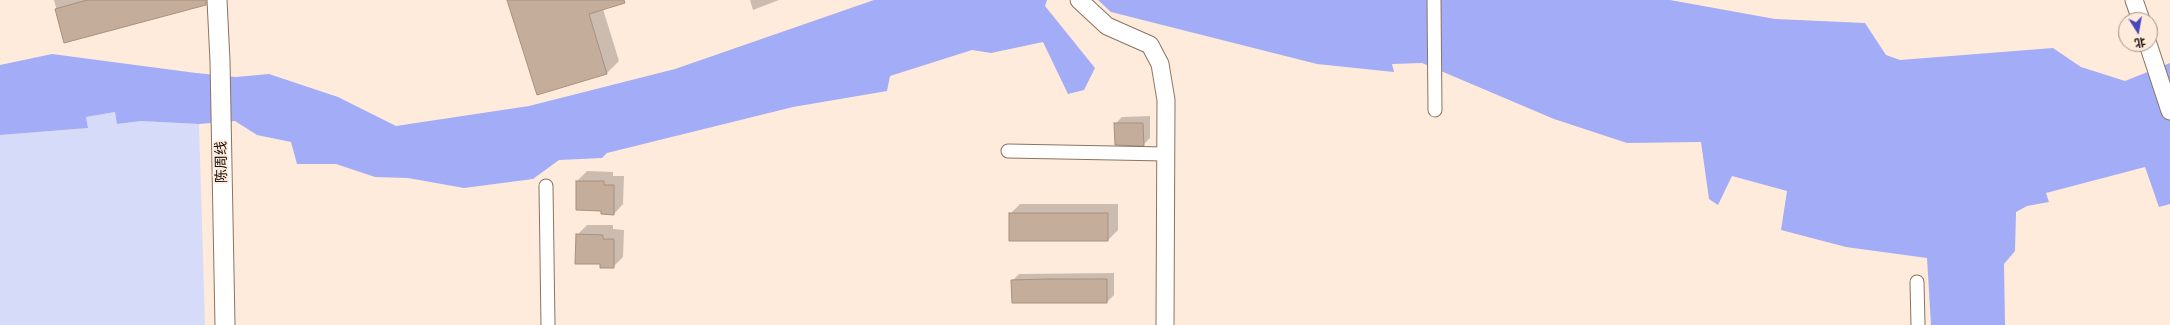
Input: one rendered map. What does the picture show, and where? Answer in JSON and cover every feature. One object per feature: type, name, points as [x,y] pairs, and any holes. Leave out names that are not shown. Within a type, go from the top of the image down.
[{"type":"main road","name":"陈周线","points":[[217,0],[220,61],[225,325]]},
{"type":"street","points":[[1079,0],[1107,26],[1150,45],[1160,64],[1166,100],[1165,325]]},
{"type":"street","points":[[1434,0],[1435,110]]},
{"type":"street","points":[[2134,0],[2138,12]]},
{"type":"street","points":[[2151,52],[2170,111]]},
{"type":"street","points":[[1008,151],[1166,154]]},
{"type":"street","points":[[546,186],[548,325]]},
{"type":"street","points":[[1917,282],[1918,325]]},
{"type":"shaded area","points":[[115,112],[117,124],[141,121],[199,124],[205,325],[0,325],[0,135],[88,128],[86,117]]},
{"type":"water","points":[[874,0],[1047,0],[1045,6],[1095,68],[1084,90],[1068,94],[1043,42],[991,53],[972,50],[890,76],[887,91],[793,107],[607,153],[602,158],[559,160],[533,179],[464,188],[408,178],[375,177],[336,164],[297,164],[291,142],[257,135],[235,121],[199,124],[141,121],[117,124],[115,112],[86,117],[88,128],[0,135],[0,65],[52,54],[236,77],[269,74],[338,97],[396,126],[529,106],[675,69]]},
{"type":"water","points":[[1098,0],[1670,0],[1775,19],[1865,23],[1886,55],[1900,60],[2053,48],[2081,67],[2125,81],[2170,63],[2170,204],[2159,207],[2145,167],[2046,193],[2049,202],[2027,206],[2016,212],[2015,251],[2004,264],[2005,325],[1931,325],[1927,258],[1846,247],[1781,230],[1787,191],[1732,176],[1718,205],[1709,199],[1701,142],[1627,143],[1554,119],[1422,63],[1392,64],[1394,72],[1317,64],[1111,12]]},
{"type":"building","points":[[87,0],[206,0],[206,5],[64,43],[55,9]]},
{"type":"building","points":[[507,0],[624,0],[625,3],[589,14],[607,74],[537,95]]},
{"type":"building","points":[[1114,123],[1143,123],[1144,146],[1115,145]]},
{"type":"building","points":[[576,181],[604,181],[604,185],[614,185],[614,215],[601,214],[601,211],[576,210]]},
{"type":"building","points":[[1009,213],[1108,213],[1108,241],[1009,241]]},
{"type":"building","points":[[576,234],[603,235],[603,239],[614,239],[614,268],[600,268],[600,264],[575,264]]},
{"type":"building","points":[[1107,279],[1107,303],[1012,303],[1011,280]]}]
